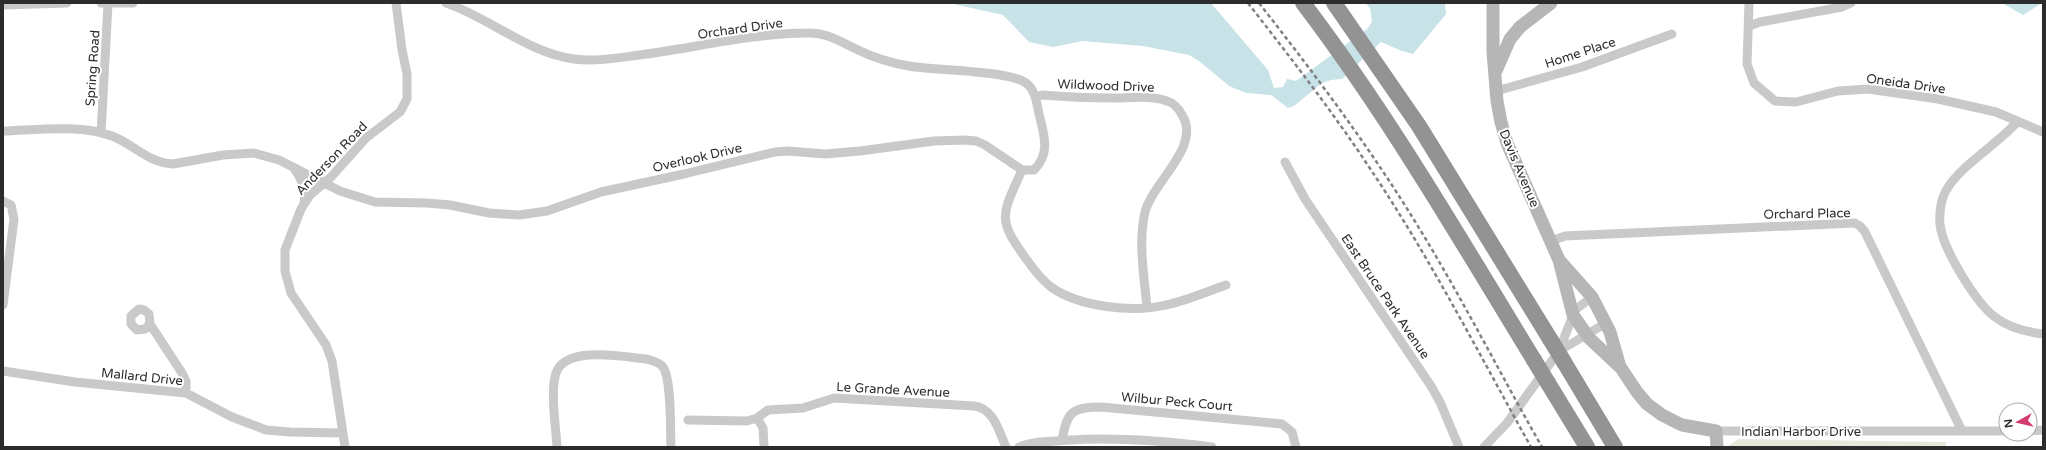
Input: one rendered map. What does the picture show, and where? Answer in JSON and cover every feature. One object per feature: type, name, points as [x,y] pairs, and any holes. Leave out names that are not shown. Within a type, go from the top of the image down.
[{"type":"highway","points":[[1303,3],[1353,71],[1413,162],[1586,447]]},
{"type":"highway","points":[[1334,3],[1373,57],[1431,145],[1558,351],[1615,447]]},
{"type":"main road","name":"Davis Avenue","points":[[1493,3],[1493,52],[1496,73],[1496,92],[1498,110],[1505,138],[1559,260],[1573,315],[1586,334]]},
{"type":"main road","name":"Davis Avenue","points":[[1496,73],[1510,39],[1520,27],[1551,3]]},
{"type":"main road","name":"Davis Avenue","points":[[1559,260],[1592,297],[1606,323]]},
{"type":"main road","name":"Indian Harbor Drive","points":[[1606,323],[1621,368]]},
{"type":"main road","name":"Indian Harbor Drive","points":[[1586,334],[1621,368],[1637,392],[1662,415],[1690,427],[1716,431]]},
{"type":"main road","points":[[1716,431],[1717,447]]},
{"type":"street","points":[[3,4],[67,3]]},
{"type":"street","points":[[104,3],[133,3]]},
{"type":"street","name":"Spring Road","points":[[101,133],[104,3]]},
{"type":"street","name":"Anderson Road","points":[[345,447],[332,361],[326,345],[291,293],[285,271],[285,250],[304,203],[358,149],[366,138],[400,112],[407,99],[407,74],[402,50],[396,3]]},
{"type":"street","name":"Orchard Drive","points":[[446,3],[493,24],[526,43],[558,56],[574,59],[617,58],[746,39],[808,32],[824,34],[837,38],[856,49],[889,62],[934,70],[997,74],[1020,79],[1027,83],[1035,97]]},
{"type":"street","name":"Oneida Drive","points":[[1749,3],[1747,52],[1750,72],[1754,83],[1775,101],[1796,102],[1838,91],[1868,89],[1970,106],[1996,112],[2043,132]]},
{"type":"street","points":[[1749,26],[1760,22],[1842,7],[1851,3]]},
{"type":"street","name":"Home Place","points":[[1496,92],[1582,67],[1672,34]]},
{"type":"street","name":"Wildwood Drive","points":[[1035,97],[1042,95],[1154,98],[1173,104],[1184,118],[1187,125],[1186,139],[1170,171],[1153,193],[1145,214],[1142,248],[1147,307]]},
{"type":"street","points":[[1035,97],[1045,151],[1043,159],[1034,170],[1022,170],[1006,204],[1005,218],[1007,228],[1012,237],[1037,274],[1063,295],[1084,302],[1119,308],[1165,306],[1226,285]]},
{"type":"street","points":[[2017,122],[2006,135],[1954,179],[1946,189],[1940,210],[1940,225],[1943,237],[1958,269],[1983,306],[2002,322],[2020,330],[2043,334]]},
{"type":"street","name":"Overlook Drive","points":[[3,131],[90,130],[113,137],[155,161],[173,164],[223,154],[254,153],[266,155],[292,166],[340,191],[375,202],[389,204],[427,203],[450,205],[489,213],[519,215],[547,211],[601,192],[766,154],[788,151],[825,154],[934,141],[965,140],[976,141],[986,145],[1022,170]]},
{"type":"street","name":"East Bruce Park Avenue","points":[[1285,162],[1305,199],[1431,386],[1440,402],[1459,447]]},
{"type":"street","points":[[292,166],[304,188],[304,203]]},
{"type":"street","points":[[3,304],[14,219],[7,203]]},
{"type":"street","name":"Orchard Place","points":[[1551,241],[1565,236],[1855,224],[1860,226],[1865,232],[1962,431]]},
{"type":"street","points":[[1484,447],[1507,423],[1558,351],[1573,315],[1578,307],[1592,297]]},
{"type":"street","points":[[1558,351],[1606,323]]},
{"type":"street","points":[[150,324],[182,373],[186,381],[186,393]]},
{"type":"street","points":[[557,447],[554,389],[556,373],[567,361],[583,355],[647,359],[656,361],[662,366],[668,380],[671,447]]},
{"type":"street","name":"Mallard Drive","points":[[3,371],[75,382],[186,393],[232,417],[266,430],[342,433]]},
{"type":"street","name":"Le Grande Avenue","points":[[688,420],[747,421],[757,418],[768,410],[803,408],[834,398],[982,407],[992,417],[1006,447]]},
{"type":"street","name":"Wilbur Peck Court","points":[[1062,440],[1065,424],[1070,414],[1084,407],[1101,407],[1282,424],[1292,432],[1296,447]]},
{"type":"street","points":[[757,418],[763,428],[764,447]]},
{"type":"street","name":"Indian Harbor Drive","points":[[1716,431],[1998,432]]},
{"type":"street","points":[[1019,447],[1036,443],[1062,440],[1142,439],[1212,447]]},
{"type":"shaded area","points":[[1738,439],[1946,442],[1946,447],[1727,447]]},
{"type":"water","points":[[949,3],[1211,3],[1268,70],[1274,88],[1283,87],[1287,79],[1296,81],[1367,29],[1372,22],[1370,8],[1365,3],[1445,3],[1446,14],[1413,54],[1381,42],[1342,79],[1322,83],[1294,106],[1288,108],[1271,95],[1246,93],[1229,86],[1199,61],[1189,55],[1143,46],[1082,41],[1053,47],[1029,42],[1003,15]]},
{"type":"water","points":[[2002,3],[2042,3],[2023,15]]},
{"type":"railway","points":[[1248,3],[1324,102],[1389,198],[1432,268],[1531,447]]},
{"type":"railway","points":[[1259,3],[1338,107],[1411,215],[1445,272],[1542,447]]}]
